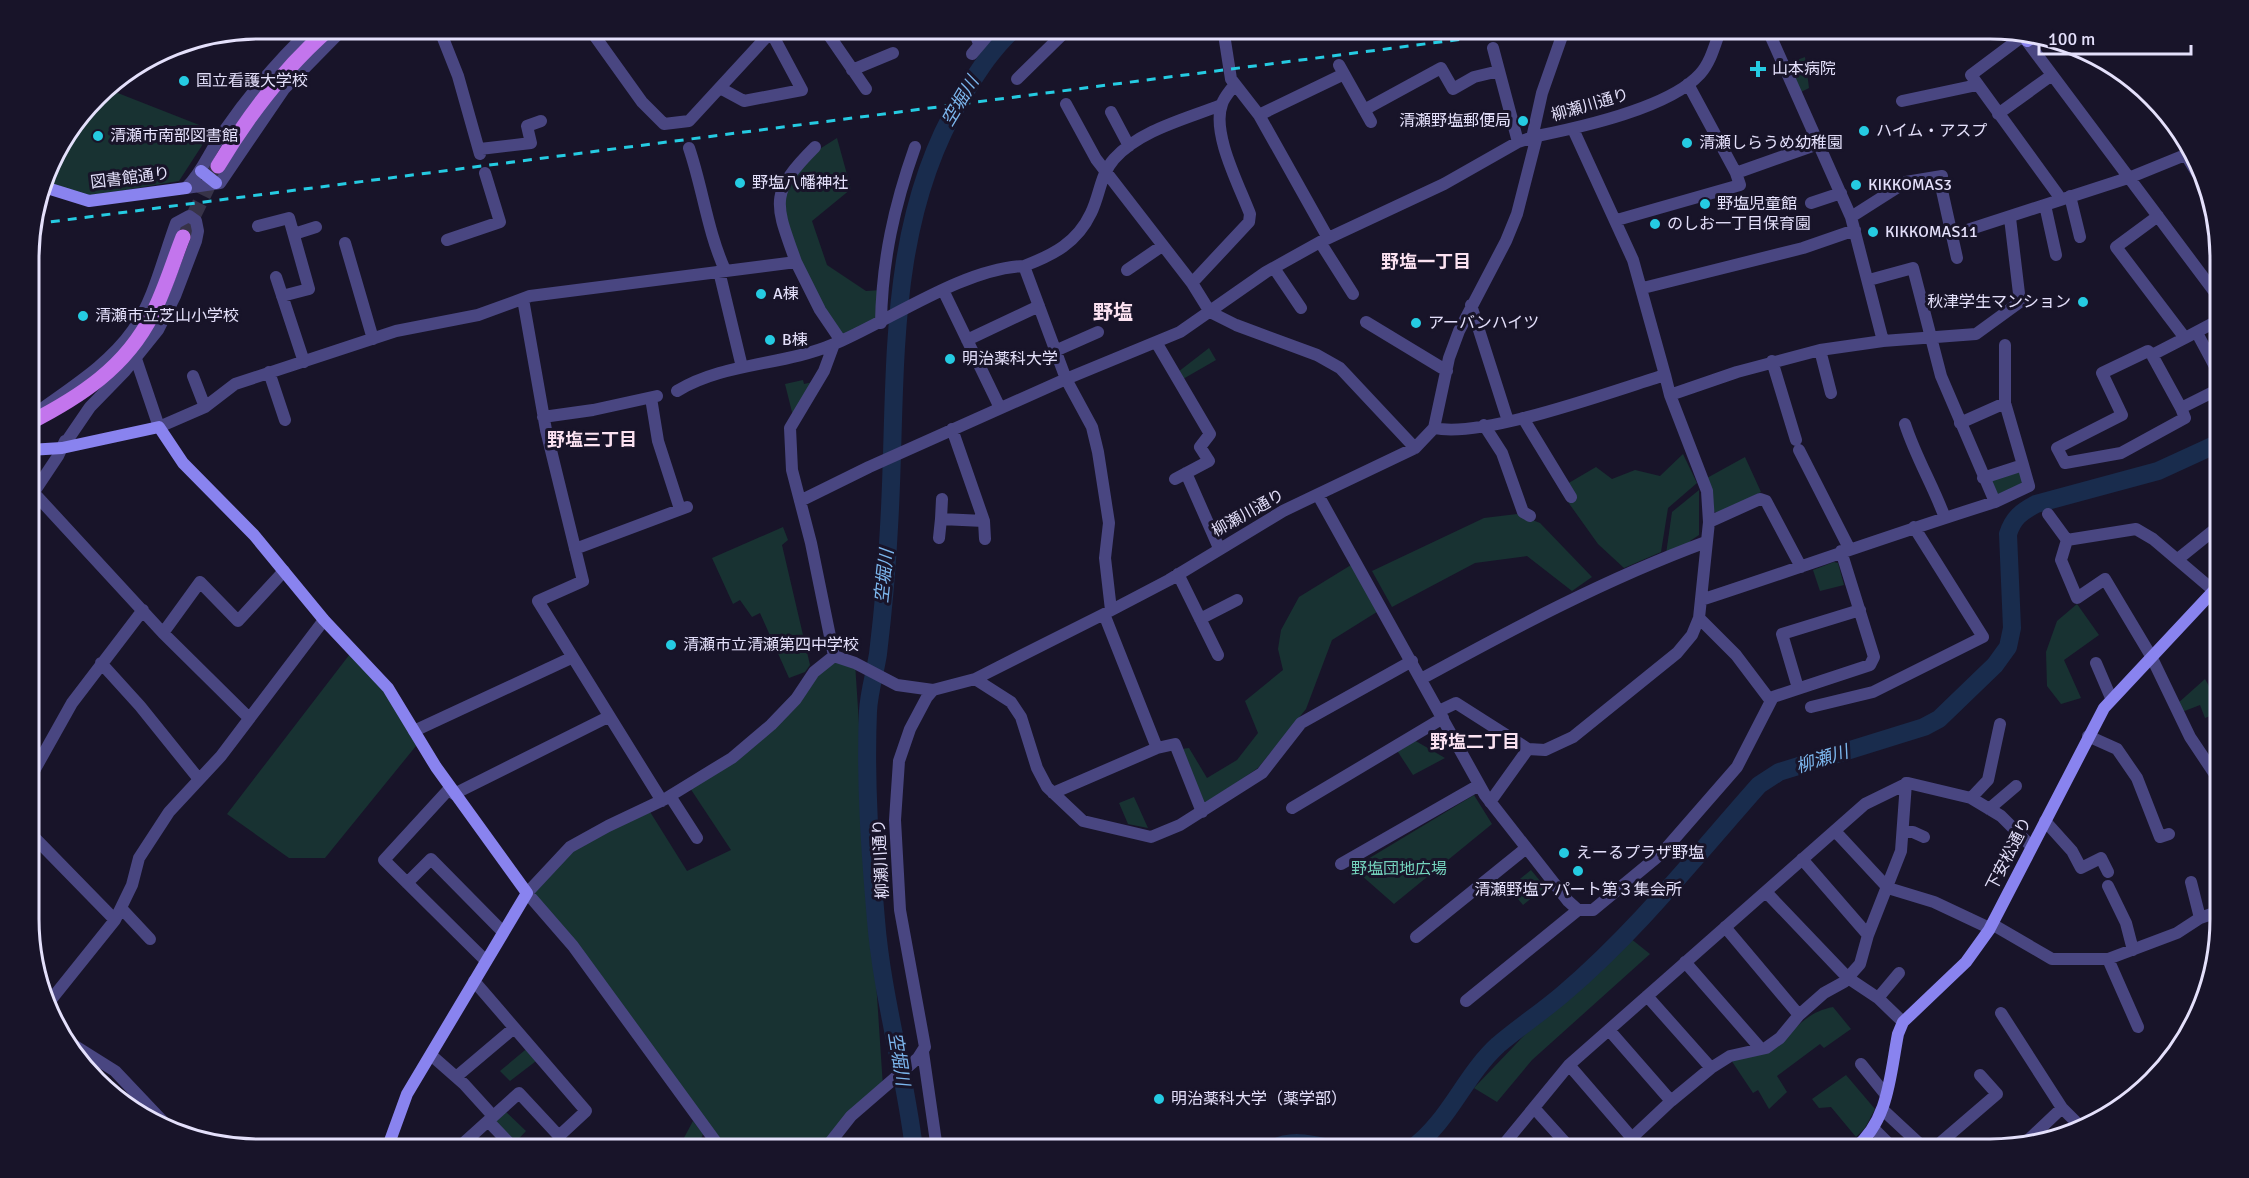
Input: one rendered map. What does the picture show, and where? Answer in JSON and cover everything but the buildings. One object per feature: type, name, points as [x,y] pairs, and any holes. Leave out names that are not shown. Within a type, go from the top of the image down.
[{"type":"main road","points":[[218,166],[236,135],[278,79],[319,39]]},
{"type":"main road","points":[[39,416],[70,402],[98,383],[136,341],[152,315],[183,237]]},
{"type":"street","points":[[186,188],[201,171],[242,106],[273,68],[301,39]]},
{"type":"street","points":[[186,188],[220,183],[284,88],[333,39]]},
{"type":"street","points":[[443,39],[456,72],[480,151],[531,143],[527,126],[541,121]]},
{"type":"street","points":[[598,39],[642,102],[664,124],[689,121],[762,39]]},
{"type":"street","points":[[720,88],[744,101],[802,90],[773,39]]},
{"type":"street","points":[[831,39],[866,88]]},
{"type":"street","points":[[974,39],[975,49],[984,39]]},
{"type":"street","points":[[1017,79],[1058,39]]},
{"type":"street","points":[[1225,39],[1231,79],[1259,115],[1354,293]]},
{"type":"street","points":[[800,501],[952,429],[1180,332],[1274,268],[1324,240],[1444,184],[1518,142],[1535,137],[1542,93],[1561,39]]},
{"type":"street","name":"柳瀬川通り","points":[[935,1139],[920,1055],[925,1047],[900,910],[895,848],[896,802],[903,747],[921,708],[933,690],[975,679],[1178,574],[1283,511],[1415,448],[1434,428],[1460,326],[1510,232],[1535,137],[1573,129],[1633,111],[1688,84],[1701,73],[1716,39]]},
{"type":"street","points":[[1772,39],[1851,217],[1883,341]]},
{"type":"street","points":[[2021,41],[1971,75],[1998,114],[2066,197],[2080,237]]},
{"type":"street","points":[[2029,42],[2210,286]]},
{"type":"street","points":[[1493,48],[1518,142]]},
{"type":"street","points":[[852,70],[893,53]]},
{"type":"street","points":[[1364,110],[1441,68],[1452,89],[1474,77],[1499,71]]},
{"type":"street","points":[[1259,115],[1342,69],[1371,122]]},
{"type":"street","points":[[1998,114],[2052,75]]},
{"type":"street","points":[[1192,283],[1249,222],[1250,214],[1231,168],[1220,127],[1221,105],[1235,84]]},
{"type":"street","points":[[1617,220],[1740,185],[1736,173],[1688,84]]},
{"type":"street","points":[[1902,101],[1977,85]]},
{"type":"street","points":[[1066,104],[1105,172],[1192,283],[1210,312],[1317,355],[1340,368],[1415,448]]},
{"type":"street","points":[[677,391],[708,375],[817,352],[883,322],[943,290],[1008,267],[1024,266],[1065,247],[1092,212],[1105,172],[1115,158],[1156,131],[1221,105]]},
{"type":"street","points":[[1111,112],[1130,146]]},
{"type":"street","points":[[1292,808],[1456,703],[1528,749],[1545,750],[1573,737],[1677,653],[1692,635],[1700,618],[1709,522],[1707,491],[1670,395],[1643,288],[1617,220],[1573,129]]},
{"type":"street","points":[[1736,173],[1818,144]]},
{"type":"street","points":[[815,147],[792,172],[779,194],[778,208],[796,262],[838,343]]},
{"type":"street","points":[[883,322],[885,253],[890,226],[915,147]]},
{"type":"street","points":[[688,148],[702,191],[713,244],[722,271],[742,367]]},
{"type":"street","points":[[1952,234],[2010,218],[2130,177],[2184,156]]},
{"type":"street","points":[[201,171],[216,183]]},
{"type":"street","points":[[447,240],[500,222],[485,173]]},
{"type":"street","points":[[1851,217],[1906,182],[1941,176],[1957,258]]},
{"type":"street","name":"図書館通り","points":[[51,189],[89,201],[186,188]]},
{"type":"street","points":[[1811,203],[1841,193]]},
{"type":"street","points":[[2045,205],[2056,255]]},
{"type":"street","points":[[39,414],[83,381],[133,330],[144,308],[176,223],[189,216],[196,221],[198,231],[184,274],[158,330],[136,359],[90,407],[39,485]]},
{"type":"street","points":[[2158,216],[2116,247],[2185,338]]},
{"type":"street","points":[[258,226],[289,218],[309,290],[282,296]]},
{"type":"street","points":[[1670,395],[1772,361],[1820,350],[1883,341],[1976,334],[2020,302],[2010,218]]},
{"type":"street","points":[[294,234],[316,227]]},
{"type":"street","points":[[1643,288],[1794,250],[1855,230]]},
{"type":"street","points":[[345,243],[373,339]]},
{"type":"street","points":[[1127,270],[1162,246]]},
{"type":"street","points":[[39,449],[62,448],[159,427],[205,407],[235,384],[373,339],[478,315],[526,297],[796,262]]},
{"type":"street","points":[[1024,266],[1066,379],[1092,427],[1109,523],[1105,558],[1107,612],[1157,748]]},
{"type":"street","points":[[1274,268],[1301,308]]},
{"type":"street","points":[[1869,280],[1913,268],[1930,337],[1960,423],[1995,502]]},
{"type":"street","points":[[276,277],[304,362]]},
{"type":"street","points":[[943,290],[1000,408]]},
{"type":"street","points":[[526,297],[543,417],[583,581],[538,601],[608,717],[697,838]]},
{"type":"street","points":[[1471,305],[1508,421]]},
{"type":"street","points":[[967,340],[1039,306]]},
{"type":"street","points":[[1366,322],[1447,371]]},
{"type":"street","points":[[2152,355],[2210,326]]},
{"type":"street","points":[[1055,351],[1098,332]]},
{"type":"street","points":[[2198,333],[2210,356]]},
{"type":"street","points":[[1156,342],[1210,434],[1200,447],[1209,462],[1181,476],[1219,548]]},
{"type":"street","points":[[834,656],[792,470],[790,429],[838,343]]},
{"type":"street","points":[[1701,600],[1801,567],[1845,549],[1995,502],[2029,486],[2005,403],[2005,345]]},
{"type":"street","points":[[1820,350],[1831,393]]},
{"type":"street","points":[[2148,351],[2181,408],[2185,418],[2121,453],[2065,463],[2057,448],[2122,415],[2102,373],[2148,351]]},
{"type":"street","points":[[136,359],[159,427],[183,463],[237,517],[324,620],[388,688],[452,791],[527,893],[573,946],[714,1139]]},
{"type":"street","points":[[1466,1001],[1578,910],[1593,910],[1662,853],[1695,818],[1737,767],[1770,700],[1798,688],[1870,665],[1874,657],[1845,549],[1797,445],[1772,361]]},
{"type":"street","points":[[269,372],[285,420]]},
{"type":"street","points":[[1434,428],[1449,431],[1523,418],[1665,375]]},
{"type":"street","points":[[193,376],[205,407]]},
{"type":"street","points":[[62,448],[81,405],[98,383]]},
{"type":"street","points":[[2181,408],[2210,394]]},
{"type":"street","points":[[543,417],[593,410],[654,397],[658,441],[683,508],[575,549]]},
{"type":"street","points":[[1960,423],[2005,403]]},
{"type":"street","points":[[1523,418],[1571,497]]},
{"type":"street","points":[[1905,424],[1921,469],[1929,476],[1945,518]]},
{"type":"street","points":[[1484,425],[1502,453],[1523,512],[1530,516]]},
{"type":"street","points":[[952,429],[984,521],[985,540]]},
{"type":"street","points":[[1983,478],[2023,465]]},
{"type":"street","points":[[1318,495],[1479,785],[1525,849],[1578,910]]},
{"type":"street","points":[[939,538],[942,499]]},
{"type":"street","points":[[1709,522],[1760,499],[1766,501],[1801,567]]},
{"type":"street","points":[[39,503],[163,633],[248,717]]},
{"type":"street","points":[[2048,514],[2067,540]]},
{"type":"street","points":[[941,519],[984,521]]},
{"type":"street","points":[[1811,707],[1873,692],[1983,637],[1914,527]]},
{"type":"street","points":[[2067,540],[2136,529],[2210,582]]},
{"type":"street","points":[[2178,560],[2210,533]]},
{"type":"street","points":[[2067,540],[2061,560],[2077,598],[2105,579],[2151,656],[2190,737],[2210,767]]},
{"type":"street","points":[[1421,679],[1549,609],[1665,557],[1706,542]]},
{"type":"street","points":[[163,633],[200,582],[238,621],[284,571]]},
{"type":"street","points":[[1178,574],[1218,655]]},
{"type":"street","name":"下安松通り","points":[[1903,1022],[1966,962],[1990,927],[2088,736],[2111,698],[2210,592]]},
{"type":"street","points":[[1200,619],[1237,600]]},
{"type":"street","points":[[39,757],[72,703],[143,610]]},
{"type":"street","points":[[1798,688],[1782,634],[1860,610]]},
{"type":"street","points":[[1700,618],[1736,655],[1770,700]]},
{"type":"street","points":[[53,996],[118,914],[132,885],[140,858],[169,812],[198,778],[221,756],[248,717],[324,620]]},
{"type":"street","points":[[834,656],[855,663],[897,685],[933,690]]},
{"type":"street","points":[[391,1139],[407,1094],[527,893],[570,847],[666,798],[732,758],[771,725],[796,699],[814,672],[834,656]]},
{"type":"street","points":[[414,731],[571,658]]},
{"type":"street","points":[[975,679],[1011,702],[1021,717],[1037,768],[1053,793],[1083,821],[1151,837],[1180,825],[1262,773],[1301,723],[1412,661]]},
{"type":"street","points":[[101,663],[140,706],[198,778]]},
{"type":"street","points":[[2096,663],[2111,698]]},
{"type":"street","points":[[486,961],[384,860],[452,791],[608,717]]},
{"type":"street","points":[[1971,798],[1988,780],[2000,724]]},
{"type":"street","points":[[2088,736],[2117,748],[2137,778],[2160,837],[2169,834]]},
{"type":"street","points":[[1053,793],[1157,748],[1175,744],[1202,812]]},
{"type":"street","points":[[1490,802],[1528,749]]},
{"type":"street","points":[[1569,1065],[1632,1138],[1671,1101],[1711,1068],[1730,1056],[1761,1049],[1780,1038],[1799,1015],[1824,993],[1848,978],[1860,964],[1868,935],[1902,851],[1906,783]]},
{"type":"street","points":[[1512,1139],[1569,1065],[1865,804],[1906,783],[1971,798],[2001,816],[2031,846]]},
{"type":"street","points":[[1341,864],[1479,785]]},
{"type":"street","points":[[1989,809],[2016,786]]},
{"type":"street","points":[[2045,821],[2072,851],[2081,868],[2101,858],[2108,872]]},
{"type":"street","points":[[1835,831],[1888,888],[1934,902],[1990,927],[1997,927],[2052,959],[2108,959],[2177,933],[2200,918],[2210,914]]},
{"type":"street","points":[[1903,832],[1913,832],[1924,837]]},
{"type":"street","points":[[39,841],[118,914],[150,939]]},
{"type":"street","points":[[1416,938],[1525,849]]},
{"type":"street","points":[[407,883],[431,860],[503,932]]},
{"type":"street","points":[[1802,860],[1868,935]]},
{"type":"street","points":[[2191,882],[2200,918]]},
{"type":"street","points":[[2108,886],[2126,923],[2133,950]]},
{"type":"street","points":[[1766,892],[1848,978],[1878,998],[1903,1022],[1898,1034],[1883,1110],[1874,1129],[1864,1139]]},
{"type":"street","points":[[1725,927],[1799,1015]]},
{"type":"street","points":[[2108,959],[2138,1027]]},
{"type":"street","points":[[1685,962],[1761,1049]]},
{"type":"street","points":[[1878,998],[1899,973]]},
{"type":"street","points":[[474,981],[586,1111],[558,1139]]},
{"type":"street","points":[[1647,996],[1711,1068]]},
{"type":"street","points":[[2001,1013],[2062,1108],[2075,1121]]},
{"type":"street","points":[[456,1077],[514,1028]]},
{"type":"street","points":[[1609,1030],[1671,1101]]},
{"type":"street","points":[[82,1051],[115,1071],[154,1112]]},
{"type":"street","points":[[431,1055],[456,1077],[507,1139]]},
{"type":"street","points":[[833,1139],[851,1116],[920,1055]]},
{"type":"street","points":[[1861,1064],[1886,1095]]},
{"type":"street","points":[[1945,1139],[1997,1094],[1980,1075]]},
{"type":"street","points":[[468,1139],[519,1093],[559,1136]]},
{"type":"street","points":[[2034,1135],[2062,1108]]},
{"type":"street","points":[[1535,1109],[1562,1139]]},
{"type":"street","points":[[1883,1110],[1914,1139]]},
{"type":"street","points":[[1874,1129],[1884,1139]]},
{"type":"green space","points":[[1805,57],[1809,88],[1799,93],[1786,64]]},
{"type":"green space","points":[[116,92],[212,130],[179,181],[89,196],[53,183],[68,149],[84,125]]},
{"type":"green space","points":[[837,138],[851,189],[812,221],[827,265],[866,291],[883,290],[881,323],[841,341],[800,272],[779,194],[818,150]]},
{"type":"green space","points":[[1209,348],[1216,360],[1183,379],[1178,372]]},
{"type":"green space","points":[[803,380],[804,384],[813,382],[793,416],[785,384]]},
{"type":"green space","points":[[1683,454],[1697,483],[1668,508],[1661,552],[1624,568],[1598,544],[1568,502],[1576,498],[1567,484],[1596,467],[1612,479],[1635,470],[1660,476]]},
{"type":"green space","points":[[1745,457],[1761,492],[1719,514],[1713,511],[1707,478]]},
{"type":"green space","points":[[2023,465],[2029,486],[1995,502],[1983,478]]},
{"type":"green space","points":[[1699,490],[1699,535],[1690,541],[1689,545],[1666,554],[1672,512]]},
{"type":"green space","points":[[1517,514],[1540,523],[1592,577],[1572,591],[1527,556],[1475,563],[1392,607],[1372,571],[1484,518]]},
{"type":"green space","points":[[783,527],[788,540],[782,545],[810,665],[805,672],[789,678],[760,613],[752,617],[740,600],[733,604],[712,558]]},
{"type":"green space","points":[[1834,562],[1838,563],[1844,585],[1820,591],[1813,570]]},
{"type":"green space","points":[[1351,565],[1380,610],[1332,640],[1306,709],[1258,768],[1205,804],[1182,749],[1189,748],[1207,778],[1237,760],[1258,733],[1245,701],[1283,670],[1278,649],[1281,630],[1299,597]]},
{"type":"green space","points":[[2077,604],[2099,635],[2064,660],[2081,698],[2061,704],[2047,686],[2046,652],[2057,621]]},
{"type":"green space","points":[[353,650],[420,741],[325,858],[289,858],[227,814]]},
{"type":"green space","points":[[824,661],[855,663],[883,1087],[834,1139],[713,1139],[527,893],[570,847],[647,807],[687,871],[731,850],[688,785],[732,758]]},
{"type":"green space","points":[[2205,679],[2210,688],[2210,716],[2205,718],[2200,705],[2182,712],[2177,704]]},
{"type":"green space","points":[[1414,740],[1445,758],[1413,775],[1396,749]]},
{"type":"green space","name":"野塩団地広場","points":[[1474,795],[1492,824],[1394,904],[1353,868]]},
{"type":"green space","points":[[1134,797],[1148,828],[1128,824],[1119,803]]},
{"type":"green space","points":[[1531,870],[1545,887],[1523,905],[1509,888]]},
{"type":"green space","points":[[1630,938],[1650,954],[1532,1060],[1497,1102],[1474,1088],[1534,1025]]},
{"type":"green space","points":[[1833,1007],[1851,1029],[1824,1048],[1820,1044],[1777,1076],[1787,1092],[1769,1109],[1758,1090],[1753,1093],[1731,1060],[1768,1051],[1813,1014]]},
{"type":"green space","points":[[530,1046],[540,1058],[510,1081],[500,1071]]},
{"type":"green space","points":[[1846,1075],[1875,1109],[1865,1128],[1856,1137],[1831,1107],[1819,1108],[1812,1099]]},
{"type":"green space","points":[[502,1108],[526,1131],[519,1139],[508,1139],[493,1116]]},
{"type":"green space","points":[[693,1121],[703,1134],[701,1139],[683,1139]]},
{"type":"waterway","name":"空堀川","points":[[913,1139],[879,949],[870,842],[867,763],[869,704],[878,654],[887,559],[899,306],[907,252],[919,199],[937,147],[962,97],[1004,39]]},
{"type":"waterway","name":"柳瀬川","points":[[1423,1139],[1436,1126],[1486,1057],[1506,1038],[1563,994],[1616,945],[1665,893],[1759,785],[1779,772],[1924,727],[1939,719],[1995,665],[2008,647],[2012,628],[2008,534],[2012,524],[2022,513],[2036,504],[2158,471],[2210,447]]},
{"type":"tunnel","points":[[183,237],[218,166]]},
{"type":"railway","points":[[42,223],[1463,39]]},
{"type":"place","name":"山本病院","points":[[1758,69]]},
{"type":"place","name":"国立看護大学校","points":[[184,81]]},
{"type":"place","name":"清瀬野塩郵便局","points":[[1523,121]]},
{"type":"place","name":"ハイム・アスプ","points":[[1864,131]]},
{"type":"place","name":"清瀬市南部図書館","points":[[98,136]]},
{"type":"place","name":"清瀬しらうめ幼稚園","points":[[1687,143]]},
{"type":"place","name":"野塩八幡神社","points":[[740,183]]},
{"type":"place","name":"KIKKOMAS3","points":[[1856,185]]},
{"type":"place","name":"野塩児童館","points":[[1705,204]]},
{"type":"place","name":"のしお一丁目保育園","points":[[1655,224]]},
{"type":"place","name":"KIKKOMAS11","points":[[1873,232]]},
{"type":"place","name":"A棟","points":[[761,294]]},
{"type":"place","name":"秋津学生マンション","points":[[2083,302]]},
{"type":"place","name":"清瀬市立芝山小学校","points":[[83,316]]},
{"type":"place","name":"アーバンハイツ","points":[[1416,323]]},
{"type":"place","name":"B棟","points":[[770,340]]},
{"type":"place","name":"明治薬科大学","points":[[950,359]]},
{"type":"place","name":"清瀬市立清瀬第四中学校","points":[[671,645]]},
{"type":"place","name":"えーるプラザ野塩","points":[[1564,853]]},
{"type":"place","name":"清瀬野塩アパート第３集会所","points":[[1578,871]]},
{"type":"place","name":"明治薬科大学（薬学部）","points":[[1159,1099]]},
{"type":"district","name":"野塩一丁目","points":[[1426,262]]},
{"type":"district","name":"野塩","points":[[1113,312]]},
{"type":"district","name":"野塩三丁目","points":[[592,440]]},
{"type":"district","name":"野塩二丁目","points":[[1475,742]]}]
